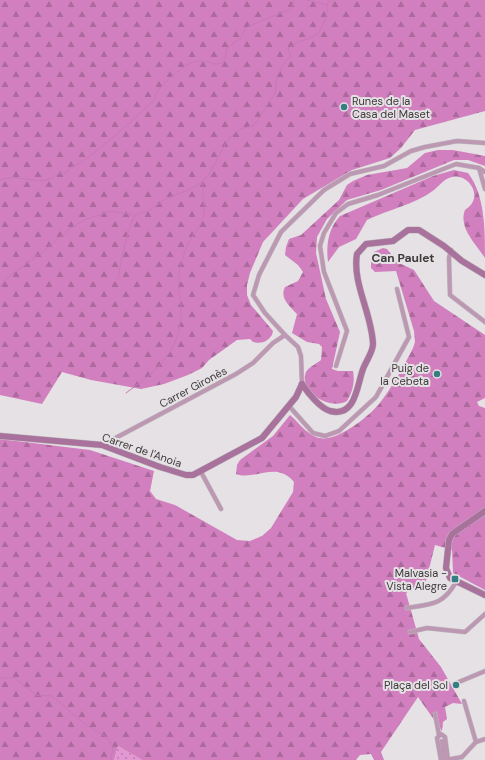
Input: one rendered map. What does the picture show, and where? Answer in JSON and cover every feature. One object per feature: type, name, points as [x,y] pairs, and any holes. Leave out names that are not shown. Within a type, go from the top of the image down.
[{"type":"street","points":[[485,143],[457,141],[411,151],[384,166],[350,174],[324,190],[309,202],[280,232],[259,275],[253,295],[257,303],[285,335],[298,347],[301,356],[302,384],[325,409],[334,412],[346,409],[353,403],[361,375],[373,343],[368,310],[356,271],[356,257],[360,248],[370,242],[393,241],[405,231],[412,230],[424,233],[451,250],[462,261],[485,275]]},
{"type":"street","points":[[336,366],[347,331],[324,272],[320,246],[324,233],[336,213],[348,204],[378,195],[456,164],[479,168],[485,172]]},
{"type":"street","points":[[479,168],[485,189]]},
{"type":"street","points":[[451,250],[448,258],[450,295],[485,322]]},
{"type":"street","points":[[289,406],[313,433],[325,436],[339,431],[376,397],[409,337],[397,289]]},
{"type":"street","name":"Carrer Gironès","points":[[105,446],[108,442],[254,363],[273,343],[285,335]]},
{"type":"street","name":"Carrer de l'Anoia","points":[[0,436],[105,446],[183,474],[193,475],[262,438],[296,397],[302,384]]},
{"type":"street","points":[[296,397],[304,394],[310,394]]},
{"type":"street","points":[[201,472],[221,509]]},
{"type":"street","points":[[485,511],[456,530],[450,538],[446,571],[450,578],[456,582],[485,595]]},
{"type":"street","points":[[407,608],[440,602],[448,595],[456,582]]},
{"type":"street","points":[[410,632],[423,628],[465,632],[485,614]]},
{"type":"street","points":[[454,684],[485,671]]},
{"type":"street","points":[[464,701],[476,742]]},
{"type":"street","points":[[436,714],[439,734],[437,738],[445,758]]},
{"type":"street","points":[[439,734],[443,734],[445,737],[445,758]]},
{"type":"street","points":[[445,758],[462,759],[476,742],[485,739]]},
{"type":"street","points":[[442,741],[445,758]]},
{"type":"shaded area","points":[[118,746],[142,760],[114,760]]},
{"type":"green space","points":[[0,0],[485,0],[485,111],[415,130],[401,148],[390,158],[352,170],[303,199],[263,242],[250,273],[247,285],[247,295],[251,305],[273,331],[272,335],[266,341],[259,343],[253,342],[250,339],[237,340],[209,360],[202,368],[164,384],[141,389],[91,380],[62,372],[42,404],[0,395]]},
{"type":"green space","points":[[438,150],[453,150],[485,156],[485,166],[468,160],[454,160],[381,190],[347,200],[327,219],[317,237],[316,253],[326,299],[340,332],[332,369],[338,371],[353,371],[354,379],[351,394],[347,401],[332,403],[324,401],[311,392],[305,379],[307,370],[321,360],[322,347],[319,344],[307,342],[292,333],[297,314],[286,302],[284,291],[285,287],[298,281],[303,272],[298,265],[285,255],[289,239],[301,235],[339,200],[347,185],[353,181],[367,175],[407,168],[425,153]]},
{"type":"green space","points":[[454,170],[468,173],[478,191],[483,213],[485,258],[469,236],[464,223],[463,217],[465,210],[471,205],[474,199],[472,188],[464,179],[452,177],[447,179],[426,195],[367,220],[356,239],[339,247],[328,262],[327,249],[330,232],[340,216],[433,176]]},
{"type":"green space","points":[[383,248],[387,249],[397,262],[414,270],[434,301],[485,335],[485,398],[477,402],[479,406],[485,408],[485,590],[453,573],[452,550],[435,545],[426,581],[406,593],[419,639],[441,667],[462,704],[453,703],[445,707],[447,719],[443,722],[442,731],[418,697],[381,752],[384,760],[374,760],[371,754],[360,755],[356,760],[142,760],[118,746],[114,760],[0,760],[0,439],[90,450],[154,471],[150,491],[156,499],[175,505],[237,540],[250,541],[262,536],[271,528],[293,492],[294,482],[280,472],[266,472],[251,475],[236,474],[237,465],[240,460],[273,436],[290,415],[305,430],[316,437],[332,437],[341,434],[367,416],[379,404],[397,377],[413,348],[415,342],[414,331],[396,271],[375,272],[371,268],[371,258],[374,252]]},
{"type":"waterway","points":[[0,180],[7,178],[19,178],[42,181],[59,174],[66,173],[71,167],[78,164],[100,148],[138,115],[154,100],[156,93],[169,78],[190,63],[196,61],[217,64],[222,63],[225,59],[227,48],[241,38],[246,28],[291,9],[294,0]]},
{"type":"waterway","points":[[307,0],[327,5]]},
{"type":"waterway","points":[[118,279],[127,235],[136,215],[148,211],[165,199],[191,189],[204,180],[229,139],[243,128],[253,126],[275,94],[277,76],[285,62],[291,56],[288,49],[300,41],[313,37],[318,33],[325,19],[328,2],[331,0]]},
{"type":"waterway","points":[[126,393],[157,368],[172,349],[177,337],[180,325],[181,310],[178,283],[179,274],[187,247],[202,221],[204,206],[203,181]]},
{"type":"waterway","points":[[0,287],[7,278],[45,250],[68,230],[84,220],[111,211],[135,215]]},
{"type":"waterway","points":[[0,678],[15,678],[36,695],[52,696],[86,725],[105,736],[113,746],[111,760]]},
{"type":"place","name":"Runes de la Casa del Maset","points":[[344,107]]},
{"type":"place","name":"Puig de la Cebeta","points":[[437,374]]},
{"type":"place","name":"Malvasia - Vista Alegre","points":[[455,579]]},
{"type":"place","name":"Plaça del Sol","points":[[456,685]]},
{"type":"district","name":"Can Paulet","points":[[403,258]]}]
